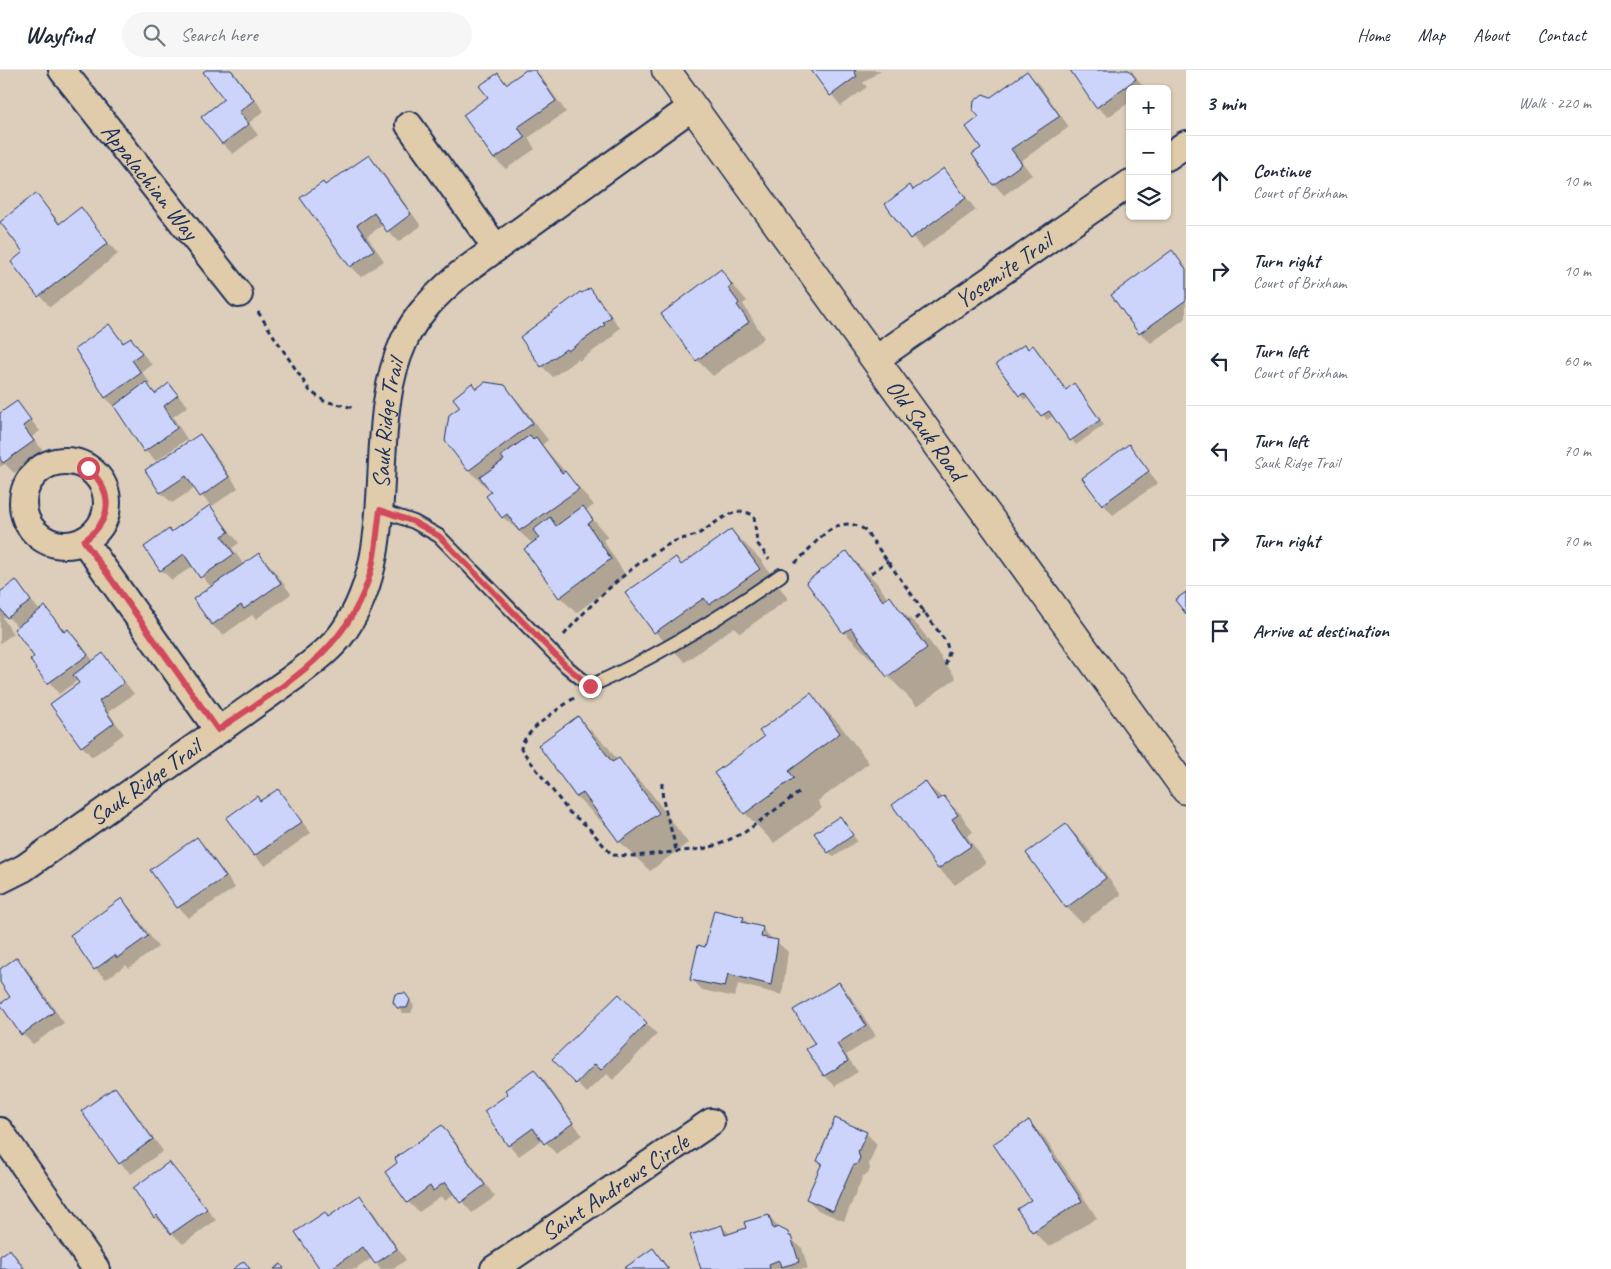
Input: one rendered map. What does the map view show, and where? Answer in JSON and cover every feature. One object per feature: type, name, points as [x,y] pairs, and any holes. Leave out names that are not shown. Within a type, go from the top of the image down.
[{"type":"street","name":"Appalachian Way","points":[[62,70],[239,294]]},
{"type":"street","name":"Old Sauk Road","points":[[666,70],[1186,790]]},
{"type":"street","name":"Sauk Ridge Trail","points":[[0,880],[24,868],[291,679],[317,658],[344,631],[360,601],[372,570],[380,510],[391,383],[403,342],[416,320],[435,296],[496,248],[692,107]]},
{"type":"street","points":[[409,125],[496,248]]},
{"type":"street","points":[[1171,154],[1186,144]]},
{"type":"street","name":"Yosemite Trail","points":[[876,359],[1126,186]]},
{"type":"street","points":[[84,541],[218,730]]},
{"type":"street","name":"Saint Andrews Circle","points":[[494,1269],[711,1122]]},
{"type":"street","points":[[1,1135],[96,1269]]},
{"type":"lane","points":[[380,510],[414,522],[439,536],[551,651],[590,686],[623,672],[723,616],[781,575]]},
{"type":"path","points":[[239,294],[258,312],[310,391],[324,401],[354,408]]},
{"type":"path","points":[[551,651],[597,600],[642,563],[670,544],[690,538],[736,512],[749,512],[754,516],[756,522],[757,543],[781,575],[806,553],[823,534],[842,525],[858,526],[865,530],[946,642],[949,652],[945,668]]},
{"type":"path","points":[[871,573],[888,561]]},
{"type":"path","points":[[915,619],[925,612]]},
{"type":"path","points":[[590,686],[528,734],[522,742],[521,749],[569,812],[587,826],[612,855],[621,857],[702,849],[733,839],[801,791]]},
{"type":"path","points":[[662,783],[662,799],[673,832],[676,852]]},
{"type":"building","points":[[206,70],[231,70],[254,100],[239,112],[249,124],[222,144],[201,117],[224,99],[203,72]]},
{"type":"building","points":[[526,70],[535,70],[556,101],[518,127],[525,138],[494,159],[463,115],[488,97],[479,86],[498,73],[506,84]]},
{"type":"building","points":[[811,70],[856,70],[854,72],[857,76],[830,96]]},
{"type":"building","points":[[1070,70],[1129,70],[1136,79],[1096,108]]},
{"type":"building","points":[[1027,71],[1060,116],[1011,149],[1022,164],[993,185],[972,154],[981,148],[966,127],[979,117],[973,110],[974,101],[983,94],[991,97]]},
{"type":"building","points":[[369,155],[411,214],[387,232],[374,213],[357,225],[374,250],[350,267],[300,198],[323,182],[325,185]]},
{"type":"building","points":[[944,168],[966,198],[910,239],[885,204],[910,185],[913,190]]},
{"type":"building","points":[[36,193],[59,224],[81,207],[108,243],[38,297],[11,262],[23,252],[0,222]]},
{"type":"building","points":[[1172,250],[1186,269],[1186,300],[1139,334],[1111,295]]},
{"type":"building","points":[[721,269],[732,285],[728,288],[749,322],[696,361],[661,314]]},
{"type":"building","points":[[590,288],[611,317],[603,323],[605,325],[541,367],[520,337],[580,292],[582,293]]},
{"type":"building","points":[[109,324],[123,343],[131,338],[142,353],[132,360],[141,373],[105,398],[75,349]]},
{"type":"building","points":[[1025,344],[1028,349],[1033,345],[1066,390],[1074,383],[1100,420],[1070,441],[1049,411],[1041,416],[1024,393],[1019,396],[996,364]]},
{"type":"building","points":[[146,382],[155,394],[169,383],[178,395],[164,406],[177,428],[144,452],[114,406]]},
{"type":"building","points":[[485,382],[505,385],[533,423],[468,471],[445,441],[449,415],[460,407],[453,398],[472,383],[476,389]]},
{"type":"building","points":[[17,401],[31,420],[23,426],[34,441],[3,463],[0,459],[0,413]]},
{"type":"building","points":[[200,434],[229,477],[200,497],[186,476],[160,493],[145,470]]},
{"type":"building","points":[[530,435],[533,439],[536,437],[562,473],[565,471],[579,489],[519,531],[507,514],[502,518],[486,496],[491,492],[480,477],[504,460],[501,456]]},
{"type":"building","points":[[1129,444],[1149,471],[1102,505],[1082,478]]},
{"type":"building","points":[[210,505],[229,532],[222,536],[234,554],[200,578],[184,554],[160,571],[144,547],[169,529],[171,532]]},
{"type":"building","points":[[583,506],[593,520],[588,524],[611,559],[559,598],[524,549],[539,538],[533,530],[550,517],[556,526]]},
{"type":"building","points":[[731,529],[760,569],[709,605],[704,598],[654,633],[625,593],[676,557],[681,565]]},
{"type":"building","points":[[847,551],[883,601],[890,596],[927,648],[887,677],[851,628],[843,633],[806,582]]},
{"type":"building","points":[[259,553],[281,583],[244,609],[241,605],[212,625],[193,599]]},
{"type":"building","points":[[16,580],[31,601],[7,618],[0,608],[0,592]]},
{"type":"building","points":[[1186,592],[1186,614],[1175,600]]},
{"type":"building","points":[[45,606],[64,632],[68,629],[88,655],[47,684],[30,660],[34,657],[14,629]]},
{"type":"building","points":[[103,653],[124,683],[99,701],[114,723],[81,747],[50,704],[79,683],[73,675]]},
{"type":"building","points":[[811,693],[840,733],[789,771],[794,778],[744,814],[714,773],[764,737],[759,731]]},
{"type":"building","points":[[578,716],[612,762],[619,758],[659,813],[619,842],[583,793],[576,797],[538,745]]},
{"type":"building","points":[[925,781],[938,800],[944,796],[958,815],[952,819],[971,846],[938,869],[892,805]]},
{"type":"building","points":[[278,789],[302,822],[254,856],[226,818],[257,796],[260,801]]},
{"type":"building","points":[[840,816],[853,835],[828,853],[814,833]]},
{"type":"building","points":[[1066,824],[1106,878],[1066,908],[1026,853]]},
{"type":"building","points":[[197,837],[226,877],[177,908],[150,870]]},
{"type":"building","points":[[122,898],[148,936],[117,958],[115,955],[94,970],[70,935]]},
{"type":"building","points":[[714,910],[744,917],[742,922],[763,927],[761,937],[778,940],[771,985],[728,974],[725,987],[690,980],[698,945],[705,947]]},
{"type":"building","points":[[17,957],[54,1012],[21,1035],[0,1004],[10,997],[0,982],[0,969]]},
{"type":"building","points":[[839,982],[866,1025],[837,1044],[848,1061],[824,1076],[806,1049],[815,1044],[793,1010]]},
{"type":"building","points":[[405,993],[410,1000],[407,1008],[397,1008],[393,1002],[395,994]]},
{"type":"building","points":[[619,994],[647,1023],[601,1070],[595,1064],[576,1084],[552,1059]]},
{"type":"building","points":[[534,1069],[573,1123],[544,1144],[533,1128],[508,1146],[484,1111],[508,1094],[505,1090]]},
{"type":"building","points":[[115,1087],[153,1139],[119,1164],[81,1111]]},
{"type":"building","points":[[835,1118],[867,1132],[858,1152],[860,1158],[857,1164],[853,1166],[833,1211],[806,1199],[822,1163],[817,1161]]},
{"type":"building","points":[[1029,1120],[1082,1201],[1032,1232],[1017,1209],[1031,1200],[993,1144]]},
{"type":"building","points":[[442,1125],[485,1185],[460,1203],[445,1182],[433,1191],[430,1186],[407,1203],[385,1172],[397,1163],[395,1158]]},
{"type":"building","points":[[169,1162],[207,1209],[171,1234],[157,1215],[154,1218],[133,1188]]},
{"type":"building","points":[[360,1195],[397,1249],[375,1264],[363,1247],[330,1269],[320,1269],[295,1232],[325,1212],[328,1217]]},
{"type":"building","points":[[769,1215],[773,1229],[778,1227],[788,1232],[789,1236],[791,1236],[799,1262],[781,1267],[779,1260],[769,1264],[770,1269],[701,1269],[690,1235],[722,1225],[725,1235],[746,1228],[744,1222]]},
{"type":"building","points":[[653,1248],[668,1269],[623,1269]]},
{"type":"building","points":[[10,1249],[24,1269],[0,1269],[0,1256]]},
{"type":"building","points":[[244,1261],[250,1269],[233,1269]]},
{"type":"building","points":[[281,1264],[284,1269],[274,1269]]},
{"type":"route","points":[[88,468],[99,478],[105,491],[107,506],[104,520],[96,532],[84,541],[218,730],[291,679],[317,658],[344,631],[360,601],[372,570],[380,510],[414,522],[439,536],[566,666],[590,686]]}]
